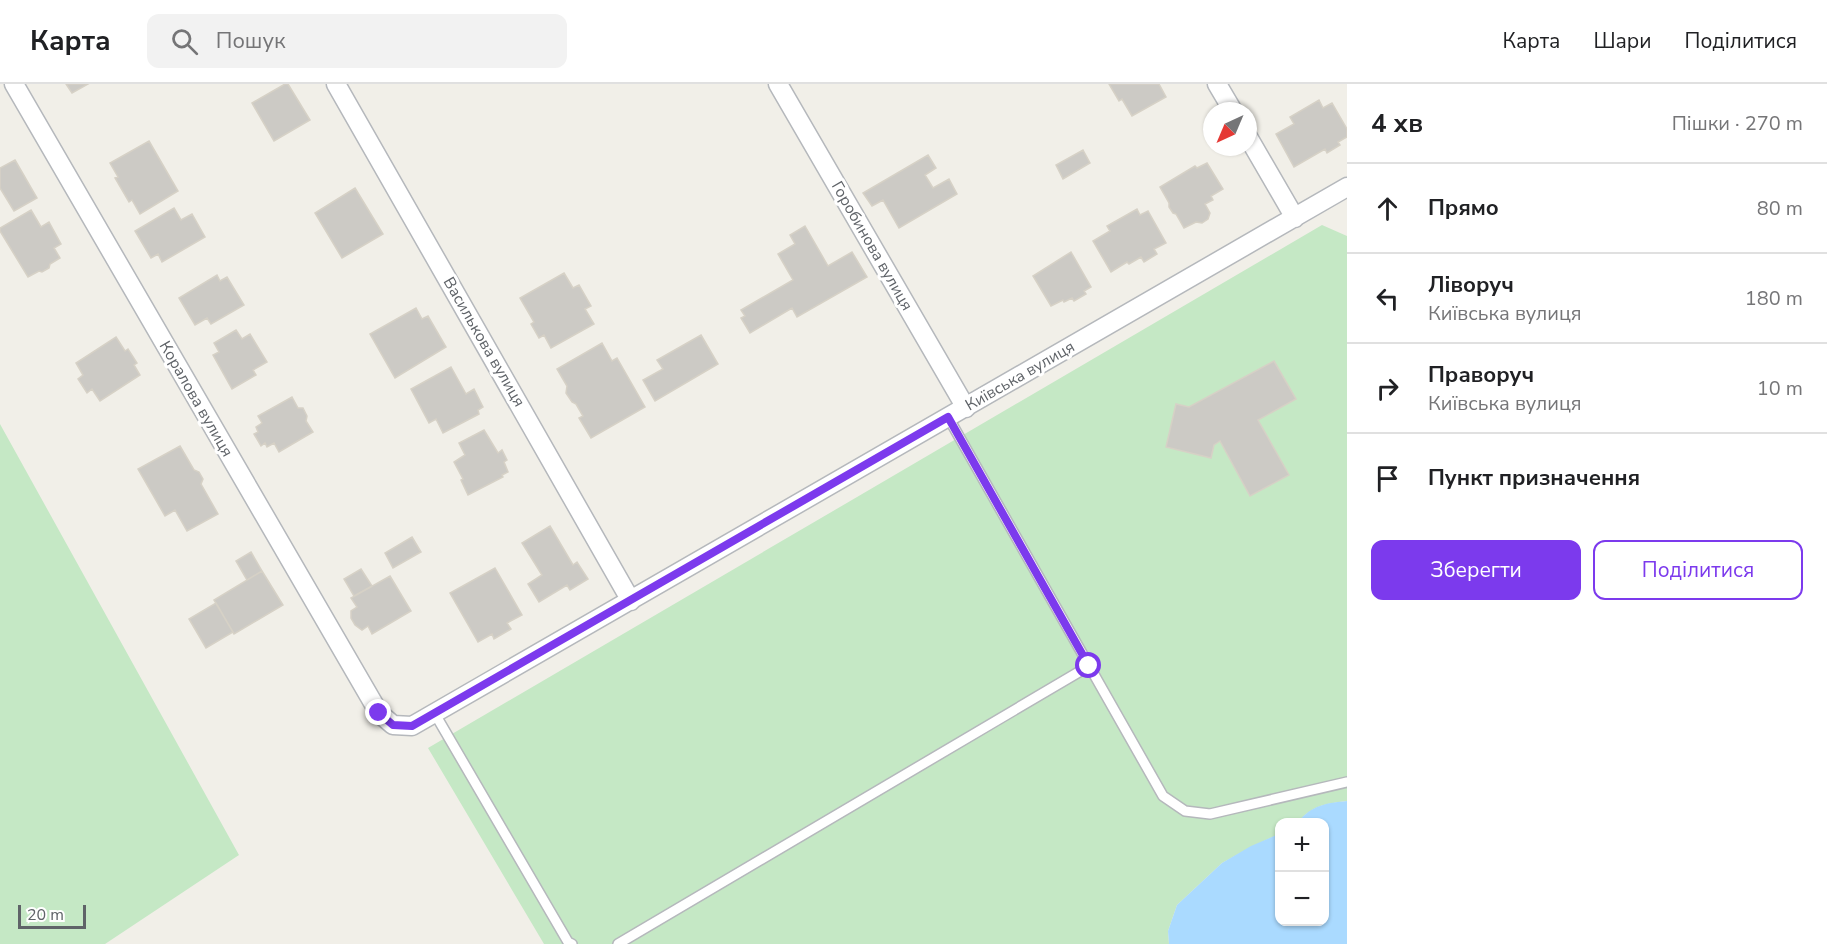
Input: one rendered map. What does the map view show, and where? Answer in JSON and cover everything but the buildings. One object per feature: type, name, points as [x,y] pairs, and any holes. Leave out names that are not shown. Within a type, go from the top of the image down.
[{"type":"street","name":"Коралова вулиця","points":[[14,84],[379,713]]},
{"type":"street","name":"Василькова вулиця","points":[[336,84],[631,601]]},
{"type":"street","name":"Горобинова вулиця","points":[[778,84],[966,408]]},
{"type":"street","points":[[1217,84],[1228,102]]},
{"type":"street","points":[[1257,153],[1294,218]]},
{"type":"street","name":"Київська вулиця","points":[[379,713],[393,725],[412,726],[435,714],[1347,187]]},
{"type":"lane","points":[[948,417],[1162,796],[1185,811],[1210,814],[1347,782]]},
{"type":"lane","points":[[618,944],[1089,666]]},
{"type":"lane","points":[[435,714],[568,942],[572,944]]},
{"type":"green space","points":[[1322,225],[1347,236],[1347,801],[1320,806],[1302,818],[1275,818],[1275,836],[1222,863],[1177,905],[1168,931],[1169,944],[544,944],[428,748]]},
{"type":"green space","points":[[0,424],[239,855],[105,944],[0,944]]},
{"type":"water","points":[[1347,801],[1347,944],[1169,944],[1168,931],[1177,905],[1222,863],[1251,846],[1275,836],[1275,926],[1329,926],[1329,818],[1301,818],[1320,806]]},
{"type":"route","points":[[379,713],[393,725],[412,726],[948,417],[1089,666]]}]
